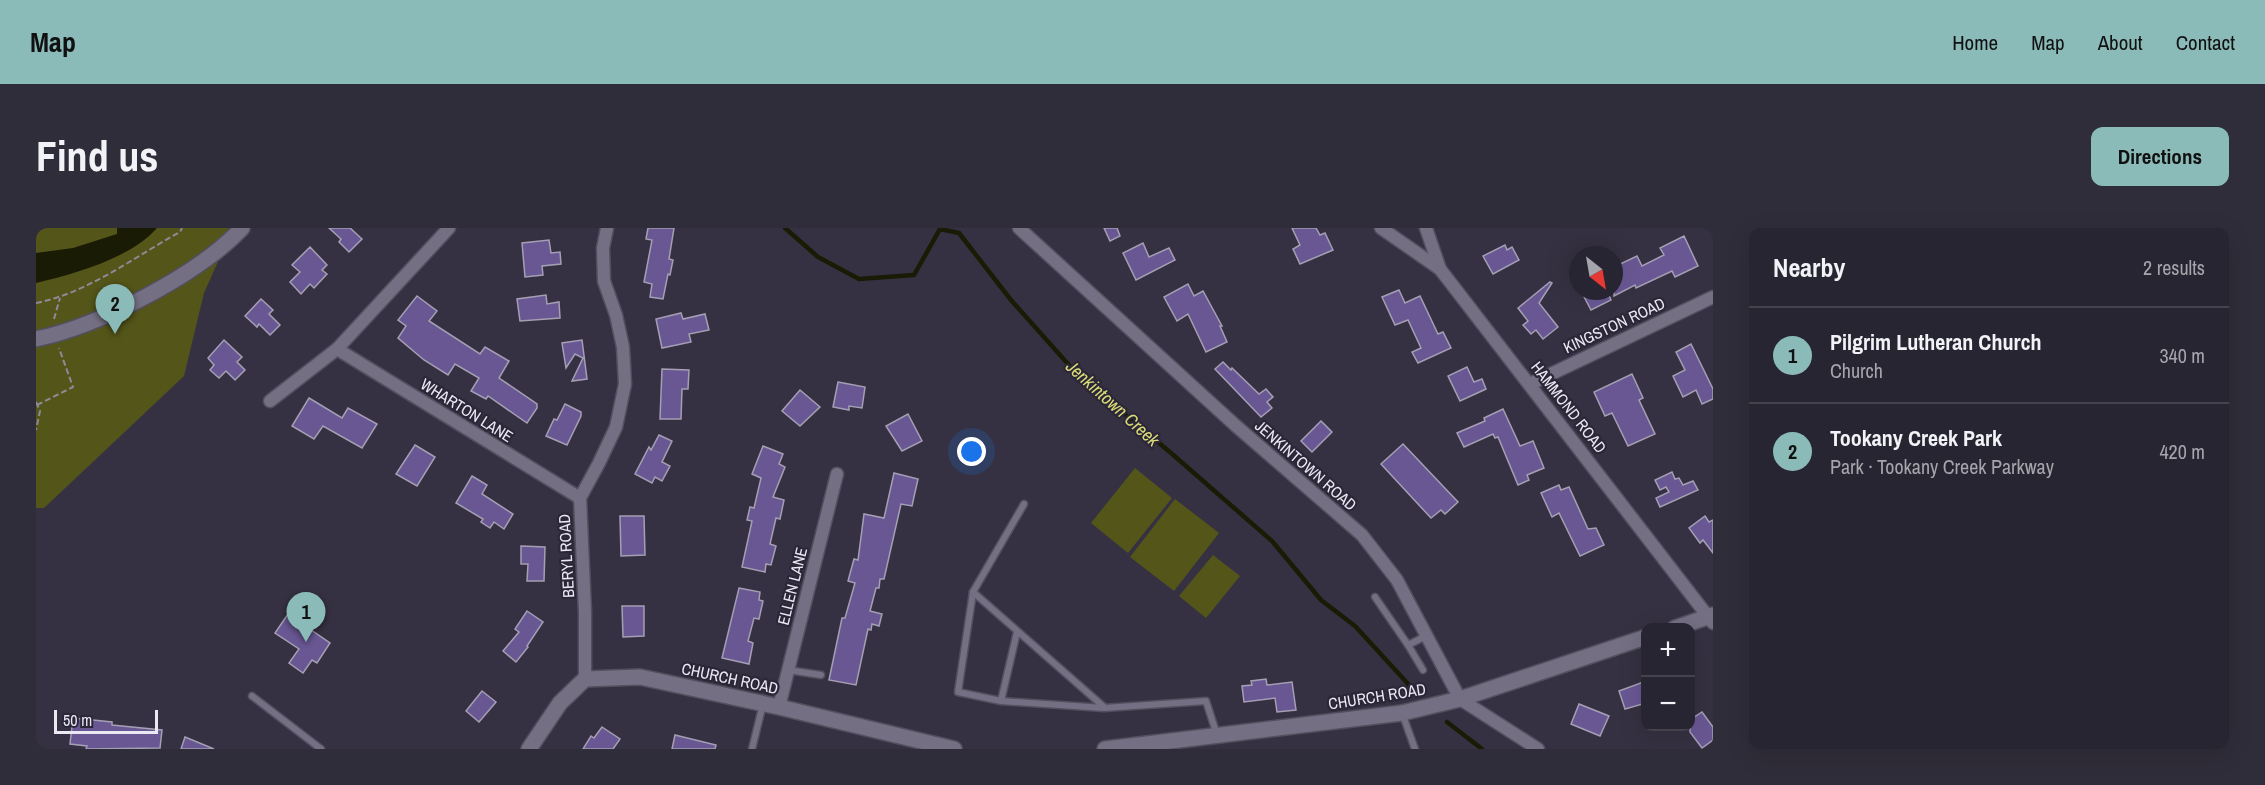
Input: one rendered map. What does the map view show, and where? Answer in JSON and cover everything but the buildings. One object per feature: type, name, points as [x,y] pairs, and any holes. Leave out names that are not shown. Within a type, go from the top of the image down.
[{"type":"street","points":[[36,339],[56,335],[97,321],[122,308],[180,276],[226,245],[242,228]]},
{"type":"street","points":[[270,400],[337,349],[449,228]]},
{"type":"street","name":"BERYL ROAD","points":[[585,679],[585,612],[580,498],[616,427],[626,384],[623,346],[616,315],[604,281],[603,248],[607,228]]},
{"type":"street","name":"JENKINTOWN ROAD","points":[[1019,228],[1235,425],[1362,535],[1397,579],[1460,699],[1538,749]]},
{"type":"street","name":"HAMMOND ROAD","points":[[1381,228],[1440,269],[1712,618]]},
{"type":"street","points":[[1426,228],[1440,269]]},
{"type":"street","name":"KINGSTON ROAD","points":[[1530,384],[1713,297]]},
{"type":"street","name":"WHARTON LANE","points":[[337,349],[580,498]]},
{"type":"street","name":"ELLEN LANE","points":[[771,705],[788,670],[837,474]]},
{"type":"street","points":[[1692,623],[1712,618]]},
{"type":"street","name":"CHURCH ROAD","points":[[1105,749],[1146,747],[1217,735],[1402,713],[1460,699],[1641,639]]},
{"type":"street","name":"CHURCH ROAD","points":[[585,679],[640,677],[771,705],[954,749]]},
{"type":"street","points":[[529,749],[560,703],[585,679]]},
{"type":"lane","points":[[1024,504],[973,592],[958,692],[1001,701],[1104,708],[1206,701],[1217,735]]},
{"type":"lane","points":[[973,592],[1104,708]]},
{"type":"lane","points":[[1375,597],[1423,670]]},
{"type":"lane","points":[[1001,701],[1017,632]]},
{"type":"lane","points":[[1408,645],[1427,636]]},
{"type":"lane","points":[[788,670],[821,675]]},
{"type":"lane","points":[[252,696],[321,749]]},
{"type":"lane","points":[[752,749],[771,705]]},
{"type":"lane","points":[[1402,713],[1415,749]]},
{"type":"path","points":[[36,303],[60,297],[106,274],[180,232],[182,228]]},
{"type":"path","points":[[54,328],[60,297]]},
{"type":"path","points":[[36,430],[40,411],[37,404],[73,387],[58,345]]},
{"type":"shaded area","points":[[36,228],[233,228],[204,293],[184,376],[44,508],[36,508]]},
{"type":"shaded area","points":[[117,228],[157,228],[146,239],[117,256],[84,270],[36,283],[36,253],[73,248],[117,234]]},
{"type":"shaded area","points":[[1135,468],[1172,498],[1128,553],[1091,523]]},
{"type":"shaded area","points":[[1175,499],[1219,533],[1174,591],[1130,557]]},
{"type":"shaded area","points":[[1213,555],[1240,576],[1206,618],[1179,596]]},
{"type":"waterway","name":"Jenkintown Creek","points":[[785,228],[818,257],[859,279],[914,275],[940,229],[959,233],[1011,300],[1076,373],[1272,541],[1321,600],[1355,626],[1410,686]]},
{"type":"waterway","name":"Jenkintown Creek","points":[[1447,722],[1482,749]]},
{"type":"place","name":"Tookany Creek Park","points":[[115,334]]},
{"type":"place","name":"Pilgrim Lutheran Church","points":[[306,642]]}]
